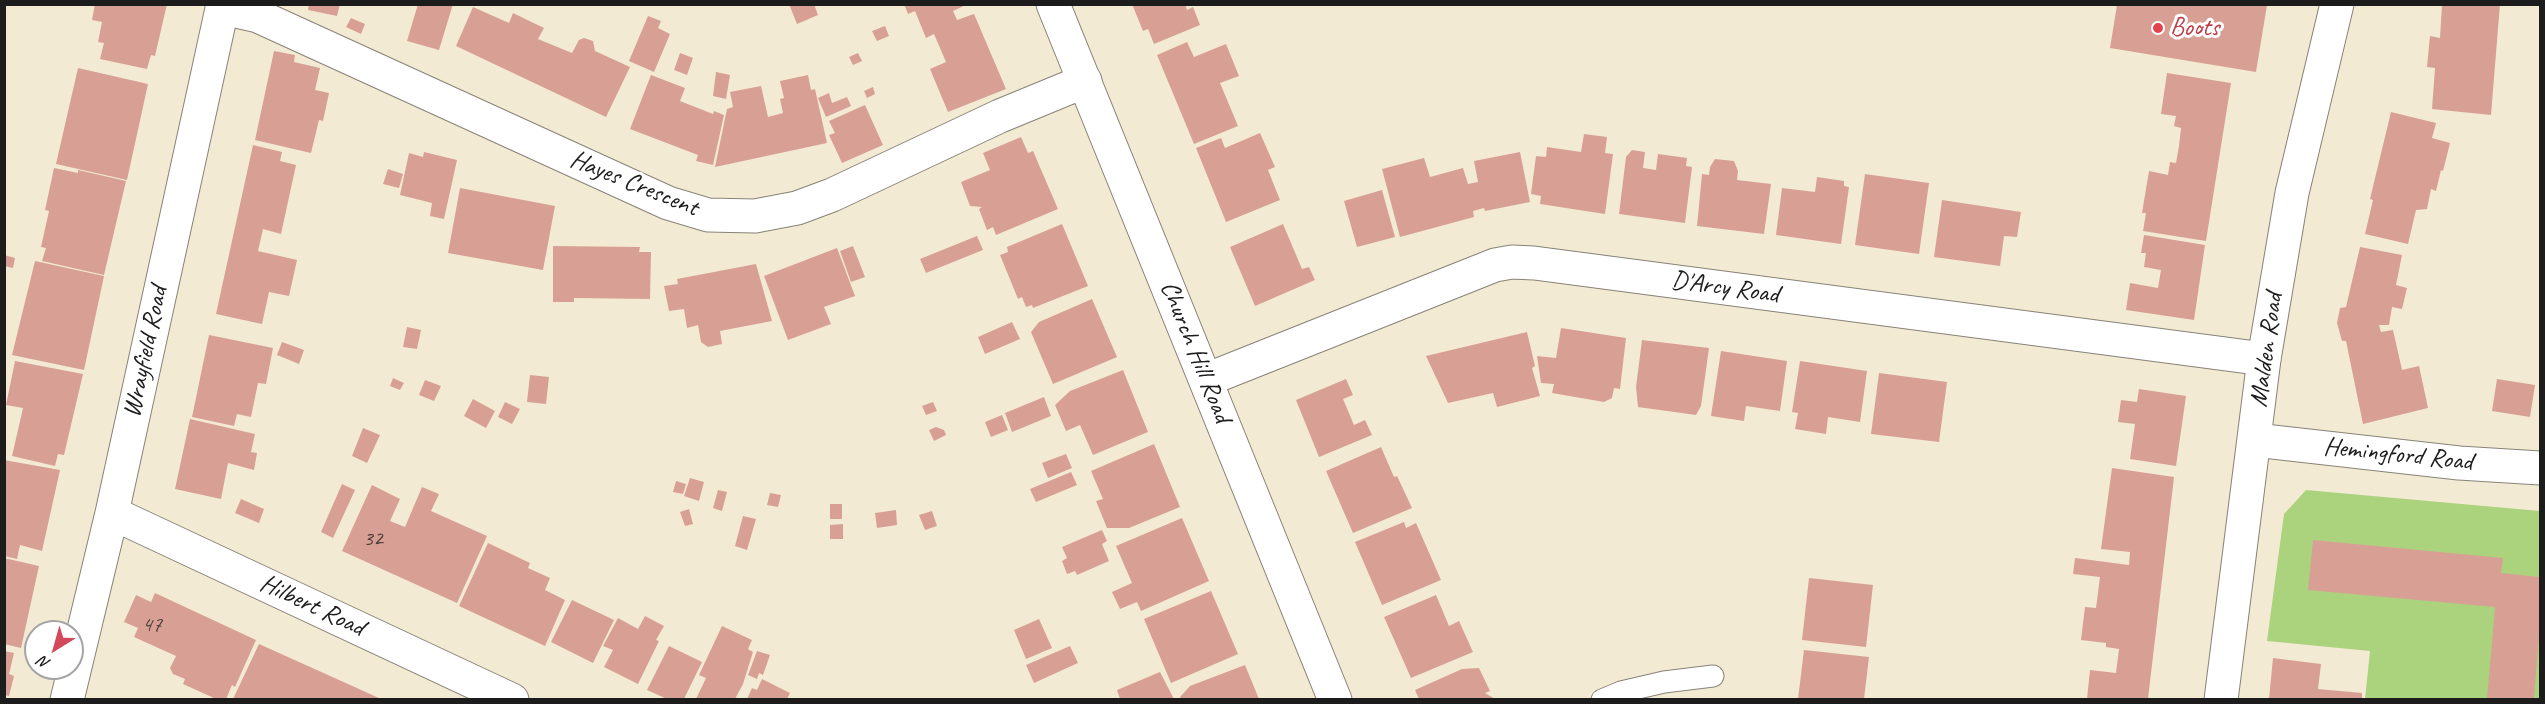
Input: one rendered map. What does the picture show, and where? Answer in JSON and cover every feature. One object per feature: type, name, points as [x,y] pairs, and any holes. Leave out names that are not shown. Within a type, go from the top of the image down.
[{"type":"street","name":"Church Hill Road","points":[[1053,4],[1335,699]]},
{"type":"street","name":"Malden Road","points":[[2221,699],[2264,359],[2292,194],[2337,4]]},
{"type":"street","name":"Hayes Crescent","points":[[222,6],[258,16],[668,203],[708,215],[755,216],[796,208],[832,195],[1000,116],[1084,81]]},
{"type":"street","name":"Wrayfield Road","points":[[67,699],[112,513],[166,255],[222,6]]},
{"type":"street","name":"D'Arcy Road","points":[[1206,380],[1494,265],[1512,262],[2264,359]]},
{"type":"street","name":"Hemingford Road","points":[[2255,440],[2459,463],[2541,468]]},
{"type":"street","name":"Hilbert Road","points":[[112,513],[512,699]]},
{"type":"lane","points":[[1602,699],[1664,682],[1713,676]]},
{"type":"green space","points":[[2306,490],[2540,511],[2540,699],[2365,699],[2370,651],[2267,641],[2284,514]]},
{"type":"building","points":[[95,4],[167,4],[155,56],[151,55],[147,69],[100,59],[104,43],[98,42],[102,22],[92,20]]},
{"type":"building","points":[[309,4],[340,4],[337,16],[308,10]]},
{"type":"building","points":[[418,4],[453,4],[439,50],[407,41]]},
{"type":"building","points":[[789,4],[814,4],[818,15],[797,24]]},
{"type":"building","points":[[904,4],[968,4],[953,11],[957,20],[974,14],[1006,89],[948,112],[930,69],[946,62],[934,34],[926,38],[915,11],[908,14]]},
{"type":"building","points":[[1132,4],[1185,4],[1187,10],[1193,7],[1200,25],[1154,44],[1148,29],[1143,31]]},
{"type":"building","points":[[2442,4],[2500,4],[2491,115],[2432,109],[2435,68],[2427,67],[2430,36],[2440,38]]},
{"type":"building","points":[[2117,5],[2267,5],[2256,72],[2110,48]]},
{"type":"building","points":[[473,7],[509,23],[513,13],[544,28],[538,39],[572,53],[579,40],[584,38],[593,41],[595,51],[630,67],[606,117],[456,46]]},
{"type":"building","points":[[648,16],[661,21],[658,28],[670,34],[654,72],[629,61]]},
{"type":"building","points":[[351,18],[365,24],[361,34],[346,27]]},
{"type":"building","points":[[885,26],[889,36],[877,41],[872,31]]},
{"type":"building","points":[[1187,42],[1194,57],[1226,44],[1239,76],[1220,83],[1238,126],[1194,144],[1157,55]]},
{"type":"building","points":[[274,51],[295,55],[294,62],[320,68],[315,90],[329,93],[323,121],[319,120],[311,153],[255,140]]},
{"type":"building","points":[[680,53],[693,58],[687,75],[674,70]]},
{"type":"building","points":[[858,53],[862,61],[853,65],[849,57]]},
{"type":"building","points":[[78,68],[148,84],[127,180],[56,164]]},
{"type":"building","points":[[716,72],[730,75],[726,99],[713,96]]},
{"type":"building","points":[[2167,73],[2231,83],[2206,241],[2143,231],[2146,213],[2142,213],[2149,171],[2168,175],[2170,162],[2176,163],[2179,146],[2181,128],[2174,126],[2176,116],[2161,114]]},
{"type":"building","points":[[651,75],[685,88],[680,101],[713,114],[714,111],[724,115],[713,165],[696,161],[698,155],[630,129]]},
{"type":"building","points":[[808,75],[811,90],[815,89],[827,143],[715,167],[727,109],[733,107],[730,92],[761,86],[768,117],[783,113],[780,99],[784,98],[780,81]]},
{"type":"building","points":[[873,87],[875,94],[867,98],[864,91]]},
{"type":"building","points":[[829,93],[832,103],[847,97],[851,106],[826,117],[818,98]]},
{"type":"building","points":[[865,105],[883,145],[842,163],[829,135],[835,133],[829,121]]},
{"type":"building","points":[[2391,112],[2436,123],[2432,138],[2450,143],[2436,191],[2431,189],[2427,209],[2416,210],[2408,244],[2365,234],[2373,200],[2370,199]]},
{"type":"building","points":[[1260,133],[1275,167],[1268,170],[1280,200],[1226,222],[1196,148],[1221,138],[1225,148]]},
{"type":"building","points":[[1584,134],[1607,137],[1605,153],[1613,154],[1605,214],[1540,204],[1541,196],[1531,194],[1536,156],[1546,157],[1547,147],[1581,152]]},
{"type":"building","points":[[1021,137],[1028,153],[1033,151],[1058,209],[996,235],[993,227],[987,230],[979,209],[982,207],[970,206],[961,182],[990,170],[983,153]]},
{"type":"building","points":[[253,145],[282,152],[280,161],[296,165],[281,234],[263,229],[258,251],[297,260],[289,296],[269,292],[262,324],[216,314]]},
{"type":"building","points":[[1632,150],[1645,152],[1643,168],[1656,170],[1658,154],[1687,158],[1686,166],[1692,167],[1685,223],[1619,214],[1626,157]]},
{"type":"building","points":[[424,152],[457,160],[444,219],[430,216],[432,203],[400,195],[409,153],[423,157]]},
{"type":"building","points":[[1520,152],[1530,202],[1485,211],[1484,208],[1473,211],[1474,217],[1400,237],[1382,169],[1424,158],[1430,177],[1463,168],[1468,184],[1478,182],[1474,161]]},
{"type":"building","points":[[1715,159],[1734,161],[1738,171],[1737,180],[1771,184],[1764,234],[1697,226],[1702,174],[1709,175],[1710,167]]},
{"type":"building","points":[[54,168],[78,173],[78,170],[126,181],[104,275],[42,261],[46,248],[41,247],[49,211],[45,210]]},
{"type":"building","points":[[388,169],[403,174],[399,188],[383,184]]},
{"type":"building","points":[[1865,174],[1929,183],[1919,254],[1855,245]]},
{"type":"building","points":[[1817,177],[1844,181],[1844,186],[1849,187],[1841,244],[1776,235],[1782,188],[1815,192]]},
{"type":"building","points":[[460,188],[555,206],[543,270],[448,253]]},
{"type":"building","points":[[1382,190],[1395,237],[1357,247],[1344,201]]},
{"type":"building","points":[[1942,200],[2021,212],[2017,237],[2004,236],[2000,266],[1934,257]]},
{"type":"building","points":[[1062,224],[1088,286],[1033,308],[1032,305],[1026,307],[1022,297],[1018,299],[1000,255],[1008,252],[1007,247]]},
{"type":"building","points":[[1283,224],[1302,269],[1309,267],[1315,280],[1255,306],[1230,247]]},
{"type":"building","points":[[2144,235],[2205,245],[2194,320],[2126,310],[2130,283],[2158,288],[2161,270],[2144,267],[2146,253],[2141,253]]},
{"type":"building","points":[[977,236],[983,250],[926,273],[920,259]]},
{"type":"building","points":[[553,246],[640,247],[639,252],[651,252],[650,299],[574,298],[574,302],[553,302]]},
{"type":"building","points":[[853,246],[865,277],[851,282],[840,251]]},
{"type":"building","points":[[2360,247],[2402,255],[2396,285],[2407,288],[2402,309],[2392,307],[2389,325],[2379,325],[2381,332],[2393,330],[2402,370],[2419,366],[2428,408],[2363,424],[2346,341],[2342,341],[2337,323],[2340,308],[2346,307]]},
{"type":"building","points":[[837,248],[855,296],[824,307],[831,324],[788,340],[764,276]]},
{"type":"building","points":[[4,255],[15,258],[13,268],[4,266]]},
{"type":"building","points":[[35,261],[104,276],[84,370],[12,355]]},
{"type":"building","points":[[756,264],[772,321],[720,331],[722,344],[708,347],[701,342],[698,325],[687,328],[684,309],[669,311],[664,286],[678,284],[677,279]]},
{"type":"building","points":[[1092,299],[1117,357],[1053,384],[1031,332],[1039,322]]},
{"type":"building","points":[[1012,322],[1020,339],[985,354],[978,337]]},
{"type":"building","points":[[407,327],[421,330],[417,349],[403,347]]},
{"type":"building","points":[[1561,328],[1626,338],[1620,389],[1614,388],[1612,398],[1604,402],[1552,393],[1554,384],[1541,383],[1537,356],[1556,358]]},
{"type":"building","points":[[1527,332],[1535,366],[1532,368],[1540,396],[1497,407],[1493,393],[1448,403],[1426,356]]},
{"type":"building","points":[[209,335],[273,348],[266,384],[258,383],[251,417],[237,414],[234,426],[192,417]]},
{"type":"building","points":[[1642,340],[1709,348],[1701,406],[1696,415],[1638,407],[1636,387]]},
{"type":"building","points":[[282,342],[304,350],[299,364],[277,355]]},
{"type":"building","points":[[1721,351],[1787,361],[1780,411],[1746,406],[1744,421],[1711,416]]},
{"type":"building","points":[[15,361],[83,374],[64,455],[58,454],[55,466],[12,456],[23,408],[6,405]]},
{"type":"building","points":[[1800,361],[1867,371],[1860,422],[1828,417],[1826,434],[1795,429],[1798,413],[1792,412]]},
{"type":"building","points":[[1123,370],[1148,432],[1093,455],[1080,425],[1066,431],[1055,405],[1070,391]]},
{"type":"building","points":[[1879,373],[1947,382],[1939,442],[1871,434]]},
{"type":"building","points":[[530,375],[549,377],[546,404],[527,402]]},
{"type":"building","points":[[393,378],[404,383],[400,390],[390,386]]},
{"type":"building","points":[[1346,379],[1353,395],[1343,399],[1354,425],[1365,420],[1372,435],[1319,457],[1296,400]]},
{"type":"building","points":[[2497,379],[2535,385],[2530,417],[2492,411]]},
{"type":"building","points":[[425,380],[441,386],[434,401],[419,395]]},
{"type":"building","points":[[2139,389],[2186,396],[2176,466],[2130,459],[2135,424],[2118,422],[2121,400],[2137,402]]},
{"type":"building","points":[[1044,397],[1051,416],[1012,432],[1005,413]]},
{"type":"building","points":[[473,399],[495,411],[486,428],[464,416]]},
{"type":"building","points":[[505,402],[520,409],[512,424],[498,417]]},
{"type":"building","points":[[933,402],[937,411],[926,415],[922,406]]},
{"type":"building","points":[[1002,415],[1008,430],[991,437],[985,422]]},
{"type":"building","points":[[190,419],[255,434],[251,452],[257,453],[254,470],[228,463],[221,499],[175,489]]},
{"type":"building","points":[[936,427],[944,430],[946,435],[934,441],[929,430]]},
{"type":"building","points":[[363,428],[380,435],[367,463],[352,456]]},
{"type":"building","points":[[1154,444],[1180,507],[1129,528],[1107,528],[1096,501],[1103,499],[1091,471]]},
{"type":"building","points":[[1381,447],[1394,477],[1397,476],[1412,508],[1353,533],[1326,471]]},
{"type":"building","points":[[1066,454],[1072,468],[1048,478],[1042,463]]},
{"type":"building","points":[[4,460],[60,470],[42,551],[20,545],[17,559],[4,556]]},
{"type":"building","points":[[2112,468],[2174,477],[2148,699],[2087,699],[2090,670],[2116,673],[2119,649],[2106,647],[2106,643],[2081,640],[2085,607],[2096,608],[2100,577],[2073,574],[2075,558],[2129,565],[2130,552],[2101,549]]},
{"type":"building","points":[[1071,472],[1077,485],[1036,502],[1030,489]]},
{"type":"building","points":[[690,478],[704,482],[699,501],[684,496]]},
{"type":"building","points":[[676,481],[686,484],[683,494],[673,492]]},
{"type":"building","points":[[342,484],[355,490],[333,538],[321,532]]},
{"type":"building","points":[[372,485],[400,499],[390,521],[405,527],[422,487],[439,494],[431,511],[487,536],[457,603],[342,551]]},
{"type":"building","points":[[718,490],[727,492],[722,511],[713,508]]},
{"type":"building","points":[[770,493],[781,495],[778,507],[767,505]]},
{"type":"building","points":[[241,499],[264,509],[259,523],[235,513]]},
{"type":"building","points":[[830,504],[842,504],[842,519],[830,519]]},
{"type":"building","points":[[689,509],[693,524],[685,526],[680,512]]},
{"type":"building","points":[[896,510],[897,525],[877,528],[875,513]]},
{"type":"building","points":[[932,511],[937,526],[925,530],[919,515]]},
{"type":"building","points":[[743,516],[756,519],[747,550],[735,546]]},
{"type":"building","points":[[1182,518],[1209,581],[1141,611],[1137,602],[1120,609],[1112,592],[1132,583],[1116,546]]},
{"type":"building","points":[[1404,522],[1406,528],[1416,523],[1441,580],[1382,605],[1355,542]]},
{"type":"building","points":[[843,524],[843,539],[830,539],[830,525]]},
{"type":"building","points":[[1102,530],[1107,541],[1102,544],[1109,561],[1077,575],[1075,571],[1067,574],[1062,561],[1067,558],[1062,547]]},
{"type":"building","points":[[2313,540],[2503,558],[2501,573],[2540,577],[2540,624],[2534,699],[2487,699],[2495,607],[2308,590]]},
{"type":"building","points":[[488,543],[530,563],[528,568],[550,578],[545,590],[565,600],[545,646],[459,606]]},
{"type":"building","points":[[4,558],[39,566],[27,620],[24,620],[21,648],[4,644]]},
{"type":"building","points":[[1809,578],[1873,585],[1866,647],[1802,640]]},
{"type":"building","points":[[1211,591],[1238,654],[1171,683],[1144,619]]},
{"type":"building","points":[[155,593],[256,640],[235,687],[232,685],[226,699],[216,699],[183,684],[185,679],[173,674],[170,668],[176,656],[134,637],[138,628],[124,622],[136,595],[151,602]]},
{"type":"building","points":[[1436,595],[1449,626],[1459,621],[1473,652],[1411,678],[1384,617]]},
{"type":"building","points":[[572,600],[614,620],[593,663],[551,642]]},
{"type":"building","points":[[645,616],[664,626],[638,684],[604,667],[613,650],[603,646],[618,618],[638,629]]},
{"type":"building","points":[[1039,619],[1052,648],[1026,659],[1014,630]]},
{"type":"building","points":[[722,626],[752,640],[748,649],[753,652],[743,684],[735,699],[696,699],[706,678],[699,675]]},
{"type":"building","points":[[259,644],[348,684],[381,699],[233,699]]},
{"type":"building","points":[[669,646],[702,662],[684,699],[667,699],[647,690]]},
{"type":"building","points":[[1070,646],[1078,663],[1034,683],[1026,665]]},
{"type":"building","points":[[1804,650],[1869,657],[1864,699],[1798,699]]},
{"type":"building","points":[[4,651],[14,653],[9,674],[14,676],[9,696],[4,695]]},
{"type":"building","points":[[757,651],[770,655],[763,675],[759,673],[757,679],[748,675]]},
{"type":"building","points":[[2273,658],[2321,664],[2318,689],[2362,693],[2362,699],[2269,699]]},
{"type":"building","points":[[1245,665],[1259,699],[1181,699],[1180,697],[1190,686]]},
{"type":"building","points":[[1479,668],[1490,691],[1485,693],[1495,699],[1419,699],[1415,690],[1462,669]]},
{"type":"building","points":[[1160,672],[1174,699],[1120,699],[1117,690]]},
{"type":"building","points":[[762,679],[790,693],[787,699],[747,699],[752,688],[757,690]]},
{"type":"place","name":"Boots","points":[[2158,28]]}]
